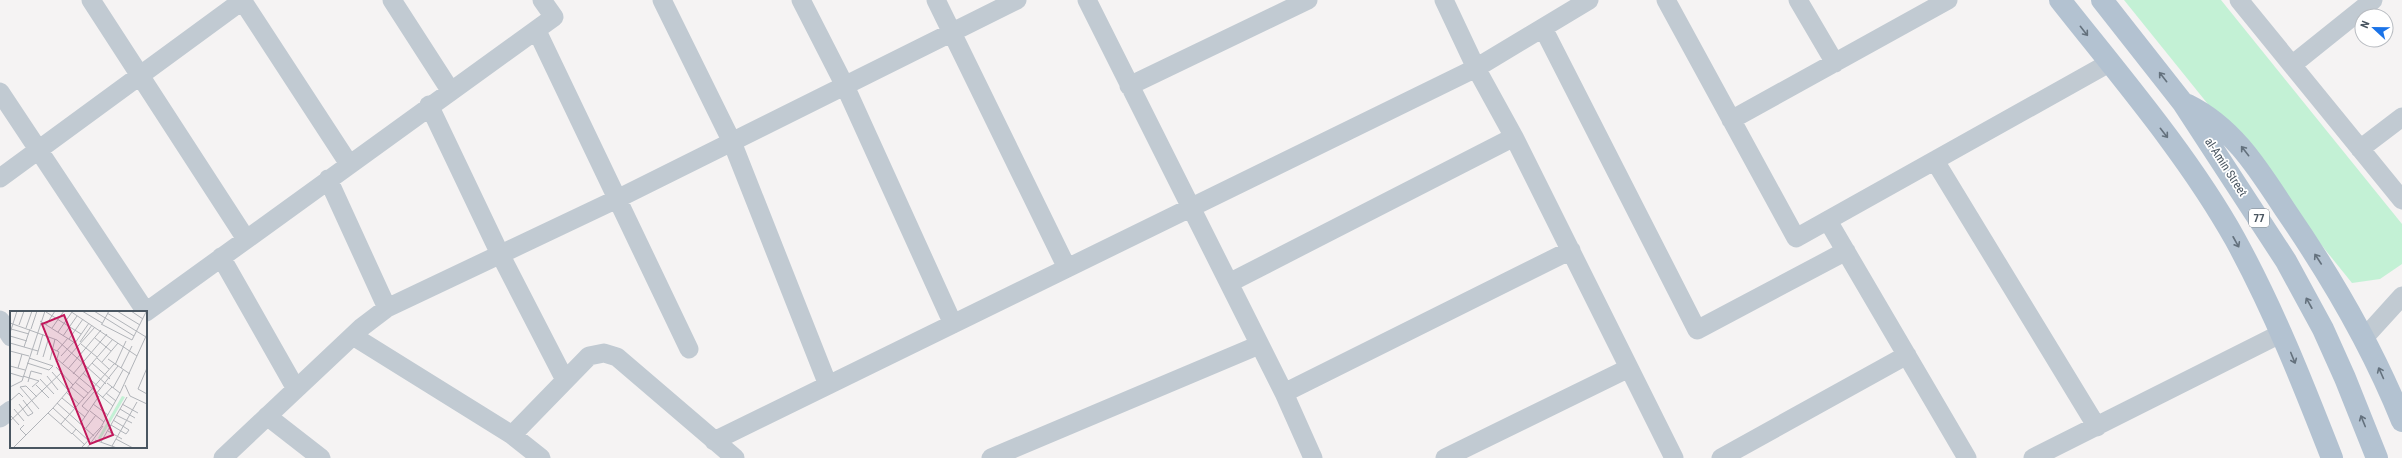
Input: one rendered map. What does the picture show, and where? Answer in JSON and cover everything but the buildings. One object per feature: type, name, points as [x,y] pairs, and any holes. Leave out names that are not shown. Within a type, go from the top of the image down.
[{"type":"main road","points":[[2060,0],[2176,148],[2235,239],[2282,333],[2332,458]]},
{"type":"main road","name":"al-Amin Street","points":[[2102,0],[2183,103],[2237,182],[2301,288],[2323,329],[2345,378],[2377,458]]},
{"type":"main road","name":"77","points":[[2183,103],[2219,125],[2249,156],[2329,275],[2364,338],[2402,421]]},
{"type":"street","points":[[91,0],[246,238]]},
{"type":"street","points":[[0,178],[243,0],[349,164]]},
{"type":"street","points":[[392,0],[450,90]]},
{"type":"street","points":[[147,311],[450,90],[554,17],[542,0]]},
{"type":"street","points":[[662,0],[732,142],[828,385]]},
{"type":"street","points":[[801,0],[845,86],[953,324]]},
{"type":"street","points":[[936,0],[1067,268]]},
{"type":"street","points":[[223,458],[353,336],[387,308],[617,199],[1017,0]]},
{"type":"street","points":[[1087,0],[1284,393],[1313,458]]},
{"type":"street","points":[[1129,86],[1308,0]]},
{"type":"street","points":[[1444,0],[1476,68],[1514,138],[1571,250],[1674,458]]},
{"type":"street","points":[[1666,0],[1796,238],[2109,63]]},
{"type":"street","points":[[1798,0],[1835,63]]},
{"type":"street","points":[[1731,120],[1948,0]]},
{"type":"street","points":[[2239,0],[2402,200]]},
{"type":"street","points":[[2292,65],[2373,0]]},
{"type":"street","points":[[714,441],[1476,68],[1585,1]]},
{"type":"street","points":[[1543,28],[1697,330],[1846,251]]},
{"type":"street","points":[[536,31],[688,349]]},
{"type":"street","points":[[0,92],[145,311]]},
{"type":"street","points":[[430,105],[500,254],[565,380]]},
{"type":"street","points":[[2360,149],[2402,117]]},
{"type":"street","points":[[1229,283],[1514,138]]},
{"type":"street","points":[[1935,161],[2097,427]]},
{"type":"street","points":[[328,179],[387,308]]},
{"type":"street","points":[[1828,221],[1968,458]]},
{"type":"street","points":[[1284,393],[1571,250]]},
{"type":"street","points":[[221,257],[296,389]]},
{"type":"street","points":[[2364,338],[2402,296]]},
{"type":"street","points":[[0,320],[10,335]]},
{"type":"street","points":[[2033,458],[2282,333]]},
{"type":"street","points":[[353,336],[512,435],[541,458]]},
{"type":"street","points":[[991,458],[1259,345]]},
{"type":"street","points":[[512,435],[589,356],[604,353],[617,358],[735,458]]},
{"type":"street","points":[[1721,458],[1907,355]]},
{"type":"street","points":[[1445,458],[1629,368]]},
{"type":"street","points":[[0,418],[10,411]]},
{"type":"street","points":[[267,416],[320,458]]},
{"type":"green space","points":[[2124,0],[2221,0],[2402,224],[2402,264],[2380,279],[2352,283]]}]
